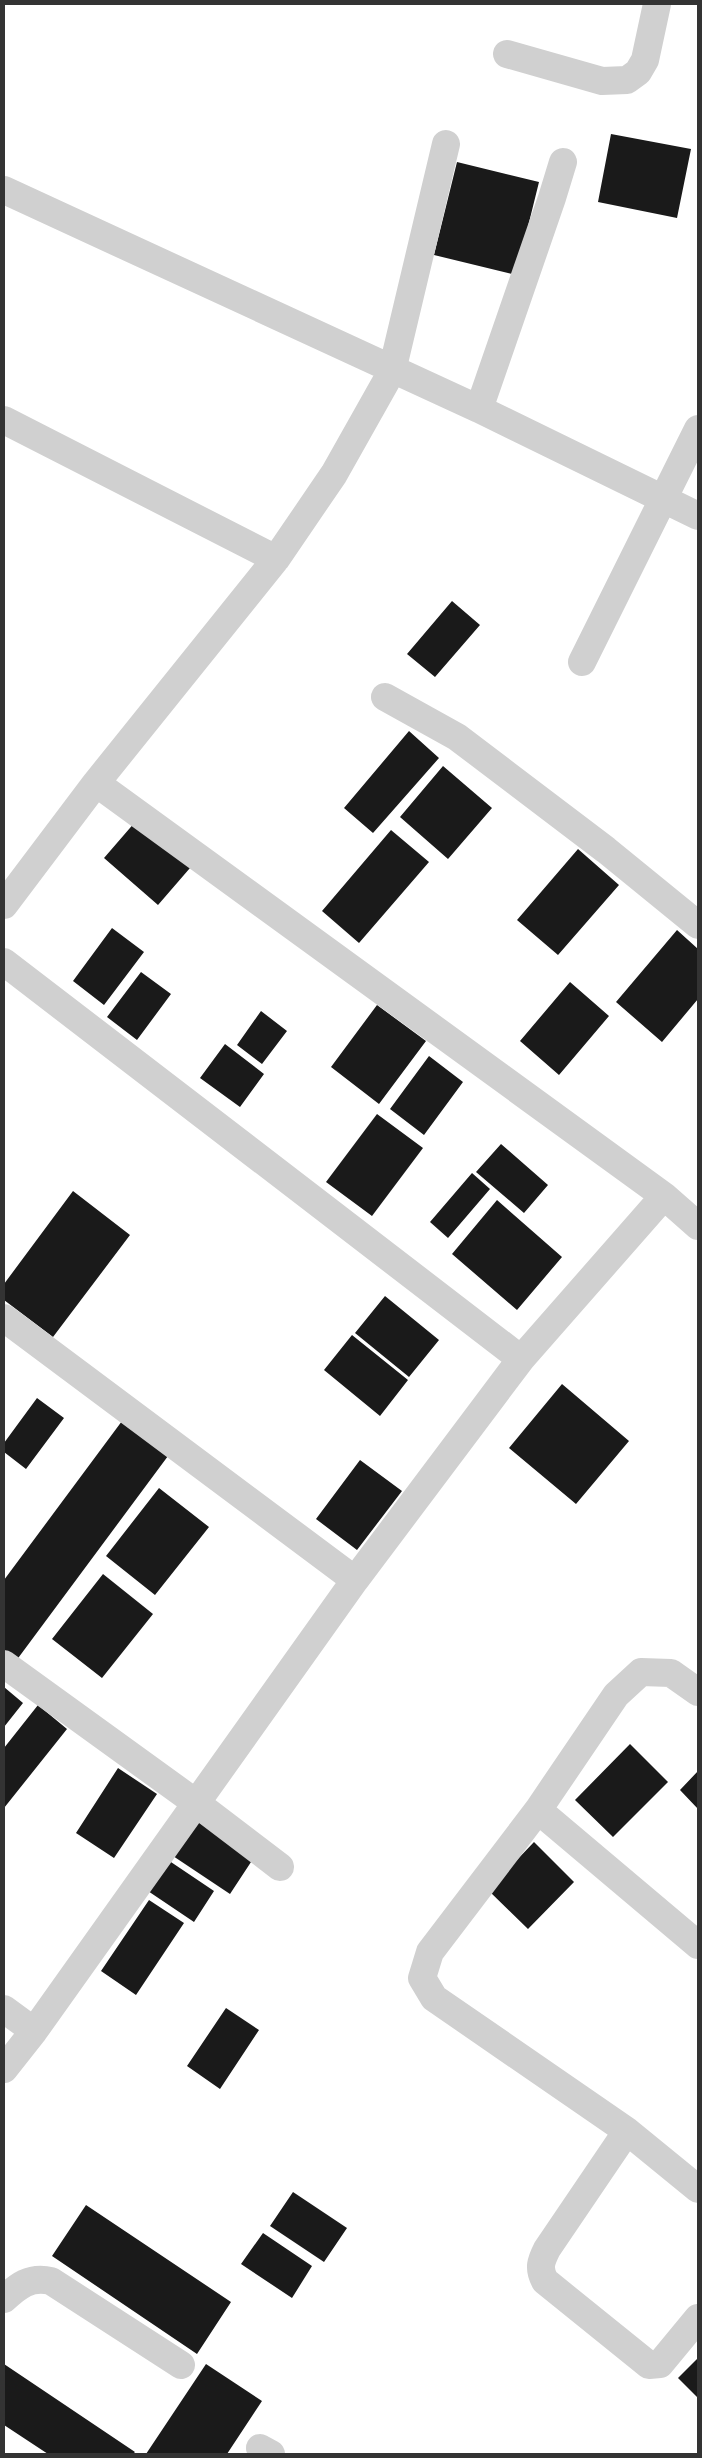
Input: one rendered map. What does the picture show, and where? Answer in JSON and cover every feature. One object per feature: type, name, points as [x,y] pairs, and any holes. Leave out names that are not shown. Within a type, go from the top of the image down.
[{"type":"street","points":[[507,54],[602,81],[627,80],[638,72],[645,60],[656,4]]},
{"type":"street","points":[[4,905],[96,783],[276,559],[334,474],[392,371],[446,144]]},
{"type":"street","points":[[478,409],[549,207],[562,162]]},
{"type":"street","points":[[4,190],[392,371],[478,409],[698,516]]},
{"type":"street","points":[[4,420],[276,559]]},
{"type":"street","points":[[582,662],[665,500],[698,430]]},
{"type":"street","points":[[386,697],[457,737],[606,850],[698,925]]},
{"type":"street","points":[[96,783],[664,1196],[698,1226]]},
{"type":"street","points":[[4,962],[521,1359]]},
{"type":"street","points":[[4,2069],[34,2031],[355,1580],[521,1359],[664,1196]]},
{"type":"street","points":[[4,1318],[355,1580]]},
{"type":"street","points":[[4,1664],[280,1866]]},
{"type":"street","points":[[698,1692],[672,1673],[641,1672],[616,1695],[538,1810],[430,1952],[422,1978],[434,1998],[627,2131],[698,2189]]},
{"type":"street","points":[[538,1810],[698,1945]]},
{"type":"street","points":[[4,2009],[34,2031]]},
{"type":"street","points":[[627,2131],[547,2249],[541,2262],[540,2272],[546,2281],[648,2365],[660,2364],[698,2318]]},
{"type":"street","points":[[4,2299],[24,2282],[43,2279],[51,2281],[181,2365]]},
{"type":"building","points":[[611,134],[691,149],[677,218],[598,202]]},
{"type":"building","points":[[457,162],[539,182],[516,275],[434,255]]},
{"type":"building","points":[[452,601],[480,625],[435,677],[407,654]]},
{"type":"building","points":[[409,731],[439,758],[373,833],[344,808]]},
{"type":"building","points":[[443,766],[492,808],[448,859],[400,817]]},
{"type":"building","points":[[136,821],[190,868],[158,905],[104,858]]},
{"type":"building","points":[[391,830],[429,862],[359,943],[322,911]]},
{"type":"building","points":[[578,849],[619,885],[558,955],[517,920]]},
{"type":"building","points":[[112,928],[144,952],[104,1005],[73,981]]},
{"type":"building","points":[[677,930],[698,949],[698,999],[662,1042],[616,1002]]},
{"type":"building","points":[[141,972],[171,994],[137,1040],[107,1017]]},
{"type":"building","points":[[570,982],[609,1016],[559,1075],[520,1041]]},
{"type":"building","points":[[377,1005],[426,1041],[379,1104],[331,1067]]},
{"type":"building","points":[[261,1011],[287,1031],[262,1064],[237,1045]]},
{"type":"building","points":[[225,1044],[264,1074],[240,1107],[200,1078]]},
{"type":"building","points":[[429,1056],[463,1082],[424,1135],[390,1109]]},
{"type":"building","points":[[377,1114],[423,1148],[372,1216],[326,1182]]},
{"type":"building","points":[[501,1144],[548,1185],[524,1213],[476,1172]]},
{"type":"building","points":[[472,1173],[490,1189],[448,1238],[430,1222]]},
{"type":"building","points":[[73,1191],[130,1235],[53,1337],[4,1300],[4,1284]]},
{"type":"building","points":[[497,1200],[562,1257],[517,1310],[452,1254]]},
{"type":"building","points":[[385,1296],[439,1340],[409,1377],[355,1333]]},
{"type":"building","points":[[352,1335],[408,1380],[380,1416],[324,1370]]},
{"type":"building","points":[[562,1384],[629,1441],[576,1504],[509,1448]]},
{"type":"building","points":[[37,1398],[64,1418],[26,1469],[4,1452],[4,1443]]},
{"type":"building","points":[[122,1421],[168,1456],[13,1665],[4,1658],[4,1580]]},
{"type":"building","points":[[360,1460],[402,1491],[357,1550],[316,1519]]},
{"type":"building","points":[[159,1488],[209,1527],[155,1595],[106,1556]]},
{"type":"building","points":[[103,1574],[153,1614],[102,1678],[52,1639]]},
{"type":"building","points":[[4,1687],[23,1703],[4,1727]]},
{"type":"building","points":[[38,1705],[67,1729],[4,1808],[4,1748]]},
{"type":"building","points":[[630,1744],[668,1782],[613,1837],[575,1800]]},
{"type":"building","points":[[118,1768],[157,1794],[114,1858],[76,1833]]},
{"type":"building","points":[[698,1771],[698,1809],[680,1790]]},
{"type":"building","points":[[197,1821],[253,1859],[230,1894],[173,1856]]},
{"type":"building","points":[[534,1842],[574,1882],[528,1929],[488,1890]]},
{"type":"building","points":[[162,1856],[214,1891],[194,1922],[142,1887]]},
{"type":"building","points":[[149,1900],[184,1923],[136,1995],[101,1971]]},
{"type":"building","points":[[226,2008],[259,2030],[220,2089],[187,2066]]},
{"type":"building","points":[[293,2192],[347,2228],[324,2262],[270,2226]]},
{"type":"building","points":[[86,2205],[231,2302],[197,2354],[52,2256]]},
{"type":"building","points":[[263,2233],[312,2266],[292,2298],[241,2264]]},
{"type":"building","points":[[698,2358],[698,2398],[678,2378]]},
{"type":"building","points":[[4,2364],[135,2452],[133,2454],[48,2454],[4,2425]]},
{"type":"building","points":[[206,2364],[262,2401],[227,2454],[146,2454]]}]
